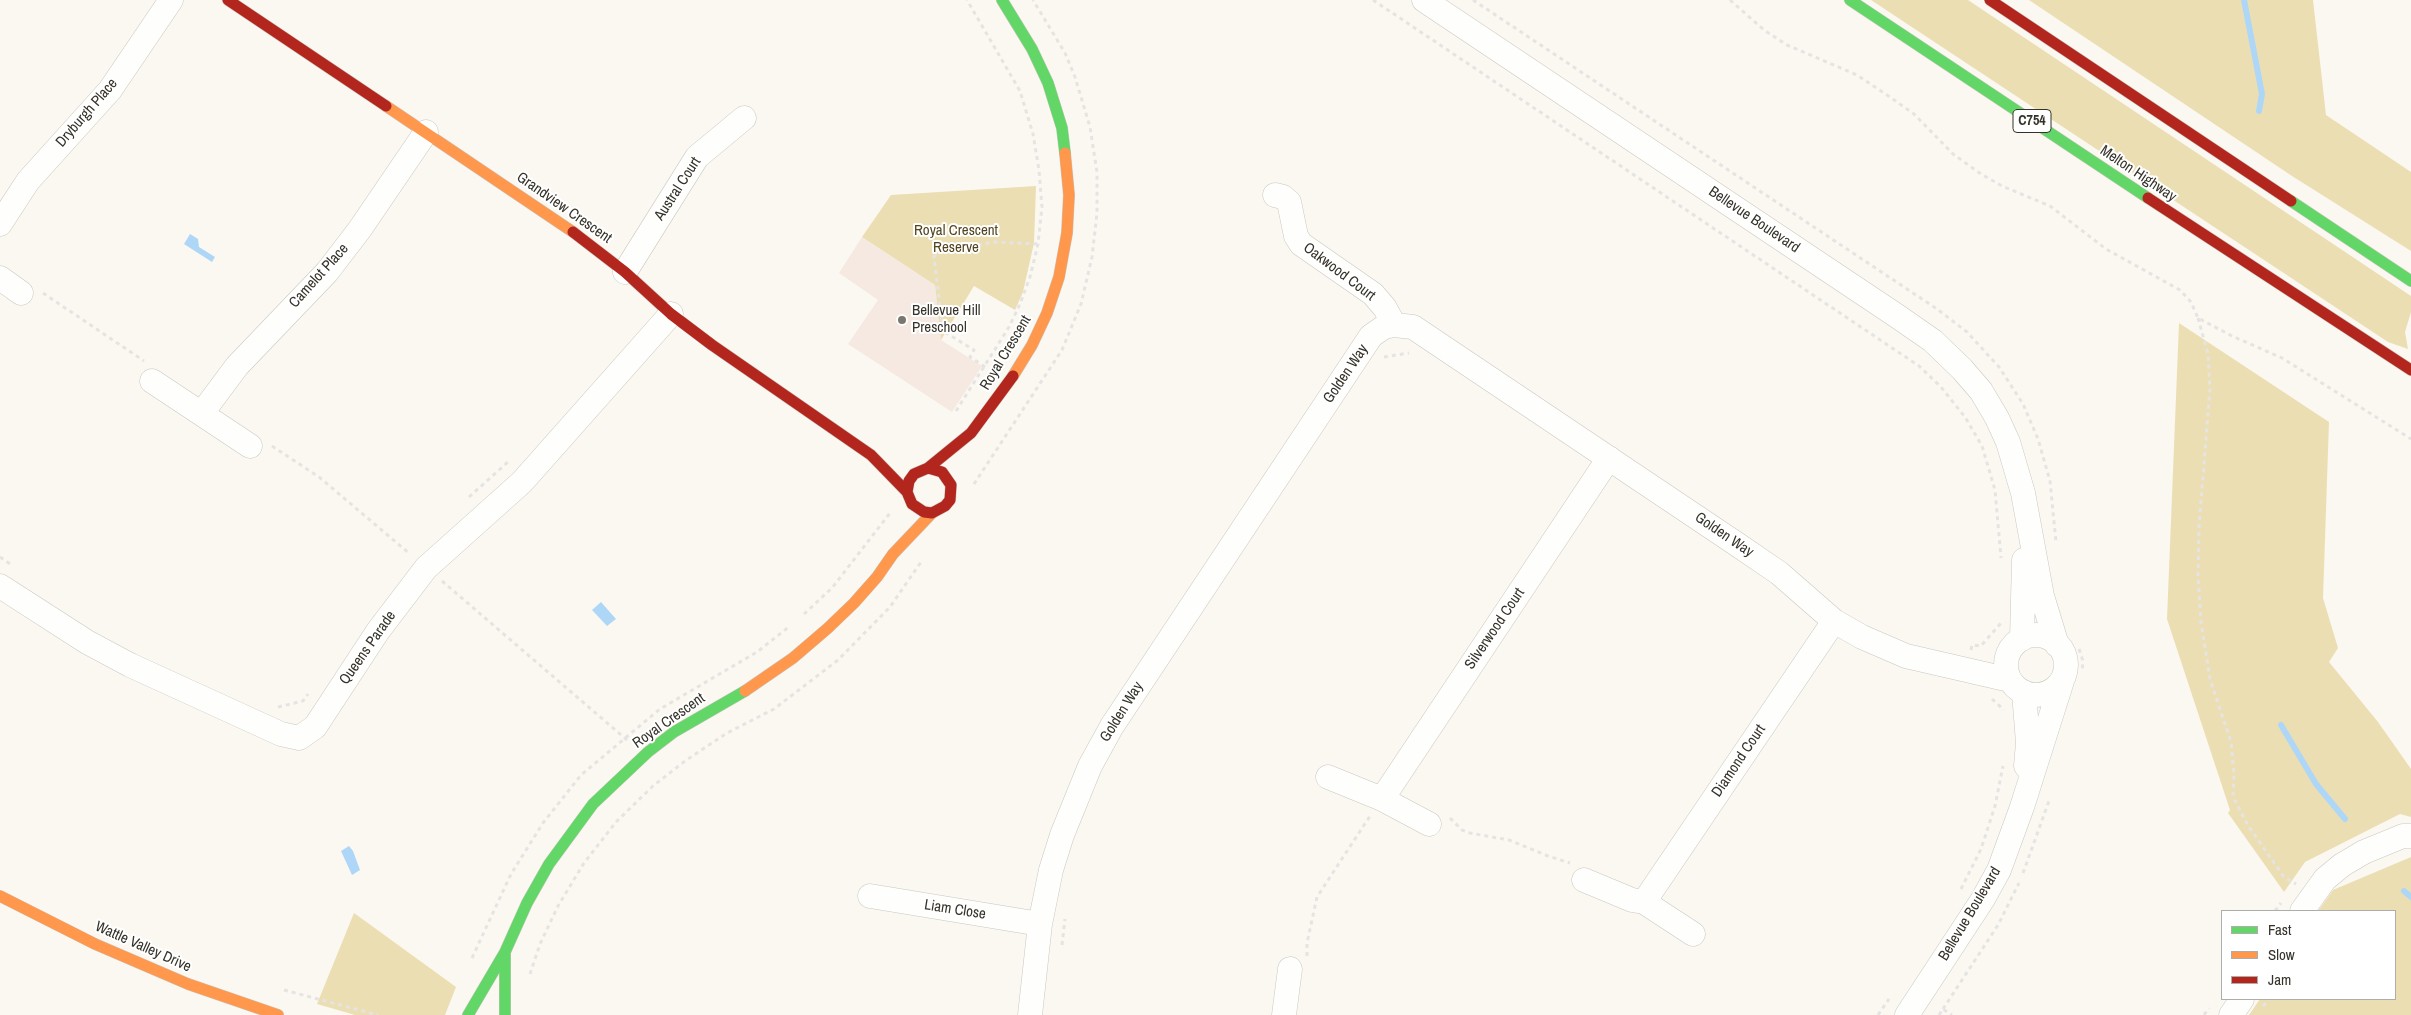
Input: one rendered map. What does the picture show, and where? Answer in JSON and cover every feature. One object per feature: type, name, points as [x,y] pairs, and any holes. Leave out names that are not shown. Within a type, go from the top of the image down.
[{"type":"main road","name":"Grandview Crescent","points":[[228,0],[580,236],[625,272],[671,314],[712,345],[871,455],[907,494]]},
{"type":"main road","name":"Royal Crescent","points":[[924,469],[971,433],[1008,384],[1032,345],[1047,313],[1059,277],[1067,233],[1069,195],[1062,128],[1048,83],[1032,49],[1002,0]]},
{"type":"main road","name":"Melton Highway","points":[[1850,0],[2411,370]]},
{"type":"main road","points":[[1990,0],[2411,281]]},
{"type":"main road","name":"Royal Crescent","points":[[961,459],[971,433]]},
{"type":"main road","name":"Grandview Crescent","points":[[871,455],[924,469]]},
{"type":"main road","points":[[904,516],[907,494],[910,480],[924,469],[942,472],[953,480],[950,500],[945,506],[932,512],[917,509],[907,494]]},
{"type":"main road","name":"Royal Crescent","points":[[468,1015],[504,952],[531,895],[570,834],[599,798],[642,756],[674,732],[758,683],[793,658],[854,603],[877,577],[892,554],[932,512]]},
{"type":"main road","name":"Royal Crescent","points":[[892,554],[900,529]]},
{"type":"main road","name":"Wattle Valley Drive","points":[[0,896],[95,944],[188,984],[278,1015]]},
{"type":"main road","name":"Royal Crescent","points":[[504,952],[505,1015]]},
{"type":"street","name":"Dryburgh Place","points":[[0,224],[28,181],[110,90],[171,0]]},
{"type":"street","name":"Bellevue Boulevard","points":[[1424,0],[1933,341],[1981,391],[1998,418],[2008,442],[2023,493],[2042,596],[2067,644]]},
{"type":"street","name":"Austral Court","points":[[625,272],[697,156],[744,118]]},
{"type":"street","name":"Camelot Place","points":[[202,413],[236,366],[327,272],[360,229],[426,132]]},
{"type":"street","name":"Oakwood Court","points":[[1276,195],[1283,196],[1289,202],[1296,236],[1301,244],[1373,294],[1385,308],[1394,325]]},
{"type":"street","points":[[0,278],[30,292]]},
{"type":"street","name":"Queens Parade","points":[[0,586],[86,642],[130,665],[282,734],[299,738],[314,727],[378,631],[414,558],[522,482],[671,314]]},
{"type":"street","name":"Golden Way","points":[[1030,1015],[1040,924],[1051,870],[1062,835],[1090,766],[1112,726],[1371,336],[1384,327],[1394,325],[1413,327],[1778,573],[1834,621],[1884,648],[1906,656],[1946,665],[2017,686]]},
{"type":"street","points":[[152,373],[202,413],[259,445]]},
{"type":"street","name":"Silverwood Court","points":[[1382,799],[1609,458]]},
{"type":"street","name":"Bellevue Boulevard","points":[[2015,646],[2024,581],[2023,493]]},
{"type":"street","name":"Diamond Court","points":[[1644,902],[1834,621]]},
{"type":"street","points":[[2040,636],[2067,644],[2065,662],[2072,679],[2041,695],[2017,686],[2006,671],[2015,646],[2040,636]]},
{"type":"street","name":"Golden Way","points":[[1946,665],[1991,659],[2015,646]]},
{"type":"street","name":"Bellevue Boulevard","points":[[1910,1014],[1983,899],[1999,870],[2072,679]]},
{"type":"street","name":"Bellevue Boulevard","points":[[2017,686],[2028,743],[2022,807]]},
{"type":"street","points":[[1328,777],[1438,820]]},
{"type":"street","points":[[2307,903],[2325,879],[2364,852],[2403,836],[2411,836]]},
{"type":"street","points":[[1579,871],[1632,900],[1644,902],[1693,934]]},
{"type":"street","name":"Liam Close","points":[[870,896],[1040,924]]},
{"type":"street","points":[[1284,1015],[1298,965]]},
{"type":"street","points":[[2231,1015],[2241,1000]]},
{"type":"path","points":[[950,419],[985,367],[1020,304],[1030,277],[1038,244],[1042,207],[1039,170],[1033,134],[1020,91],[967,0]]},
{"type":"path","points":[[972,487],[1062,350],[1081,304],[1094,239],[1097,213],[1097,172],[1090,127],[1065,53],[1033,0]]},
{"type":"path","points":[[1373,0],[1920,366],[1941,387],[1965,417],[1982,446],[1995,490],[2001,560]]},
{"type":"path","points":[[1474,0],[1938,309],[1967,332],[2004,374],[2023,404],[2038,439],[2050,481],[2057,550]]},
{"type":"path","points":[[1730,0],[1764,30],[1787,45],[1857,75],[1887,95],[1914,114],[1953,154],[1981,174],[2002,186],[2050,206],[2106,249],[2180,290],[2190,302],[2198,318],[2208,354],[2210,388],[2199,527],[2198,585],[2201,622],[2210,679],[2231,742],[2234,774],[2233,797],[2248,827],[2284,877],[2307,903]]},
{"type":"path","points":[[985,367],[970,357],[974,350],[943,331],[934,257],[936,253],[994,242],[1038,244]]},
{"type":"path","points":[[30,292],[152,373]]},
{"type":"path","points":[[2198,318],[2232,336],[2282,358],[2411,439]]},
{"type":"path","points":[[1380,363],[1385,356],[1400,353],[1408,352],[1416,357]]},
{"type":"path","points":[[259,445],[319,476],[606,721],[642,756]]},
{"type":"path","points":[[468,498],[516,454]]},
{"type":"path","points":[[888,504],[889,512]]},
{"type":"path","points":[[0,557],[15,567]]},
{"type":"path","points":[[529,978],[540,944],[558,906],[584,863],[616,822],[653,786],[685,761],[727,733],[774,709],[838,660],[890,607],[924,558]]},
{"type":"path","points":[[2067,644],[2083,661],[2072,679]]},
{"type":"path","points":[[270,704],[279,708],[303,701],[313,686]]},
{"type":"path","points":[[1960,890],[1981,849],[1990,823],[2005,757]]},
{"type":"path","points":[[1939,1015],[1998,925],[2013,898],[2031,855],[2051,795]]},
{"type":"path","points":[[1298,965],[1307,943],[1317,896],[1382,799]]},
{"type":"path","points":[[1438,820],[1462,830],[1509,840],[1579,871]]},
{"type":"path","points":[[1061,951],[1066,917]]},
{"type":"path","points":[[278,988],[378,1015]]},
{"type":"path","points":[[1878,1015],[1891,996]]},
{"type":"path","points":[[1943,1009],[1952,1015]]},
{"type":"shaded area","name":"Bellevue Hill Preschool","points":[[862,237],[935,285],[941,340],[982,366],[952,412],[848,344],[878,300],[839,273]]},
{"type":"green space","points":[[1871,0],[1968,0],[2411,296],[2411,312],[2405,332],[2408,349],[2388,342]]},
{"type":"green space","points":[[2029,0],[2313,0],[2326,115],[2411,172],[2411,251],[2292,176]]},
{"type":"green space","name":"Royal Crescent Reserve","points":[[1036,186],[1034,243],[1023,292],[1015,310],[974,286],[941,340],[935,285],[862,237],[891,195]]},
{"type":"green space","points":[[2179,323],[2329,422],[2323,598],[2338,648],[2329,662],[2378,722],[2411,769],[2411,817],[2400,814],[2305,862],[2284,892],[2228,813],[2230,810],[2167,619]]},
{"type":"green space","points":[[2411,857],[2411,1015],[2249,1015],[2259,1000],[2396,1000],[2396,910],[2319,910],[2333,890]]},
{"type":"green space","points":[[354,913],[456,987],[445,1015],[355,1015],[317,1004]]},
{"type":"water","points":[[190,234],[198,239],[199,247],[215,257],[212,262],[184,244]]},
{"type":"water","points":[[601,602],[616,619],[607,626],[592,610]]},
{"type":"water","points":[[349,846],[353,851],[360,870],[352,875],[341,851]]},
{"type":"waterway","points":[[2244,0],[2262,94],[2259,111]]},
{"type":"waterway","points":[[2281,725],[2316,784],[2345,819]]},
{"type":"waterway","points":[[2404,891],[2411,897]]},
{"type":"traffic: fast","points":[[1002,0],[1032,49],[1048,83],[1062,128],[1065,153]]},
{"type":"traffic: fast","points":[[1850,0],[2148,198]]},
{"type":"traffic: fast","points":[[2291,201],[2411,281]]},
{"type":"traffic: fast","points":[[468,1015],[505,952],[527,903],[549,864],[593,804],[648,752],[674,732],[745,691]]},
{"type":"traffic: fast","points":[[505,952],[505,1015]]},
{"type":"traffic: slow","points":[[386,106],[573,232]]},
{"type":"traffic: slow","points":[[1013,376],[1032,345],[1047,313],[1059,277],[1067,233],[1069,195],[1065,153]]},
{"type":"traffic: slow","points":[[745,691],[793,658],[828,628],[854,603],[877,577],[893,554],[932,513]]},
{"type":"traffic: slow","points":[[0,896],[95,944],[188,984],[278,1015]]},
{"type":"traffic: jam","points":[[228,0],[386,106]]},
{"type":"traffic: jam","points":[[1990,0],[2291,201]]},
{"type":"traffic: jam","points":[[2148,198],[2411,370]]},
{"type":"traffic: jam","points":[[573,232],[625,272],[671,314],[712,345],[871,455],[907,492]]},
{"type":"traffic: jam","points":[[928,468],[942,472],[951,485],[950,500],[945,506],[932,513],[924,512],[912,504],[907,492],[909,481],[914,474],[928,468],[971,433],[1013,376]]},
{"type":"place","name":"Bellevue Hill Preschool","points":[[902,320]]}]
